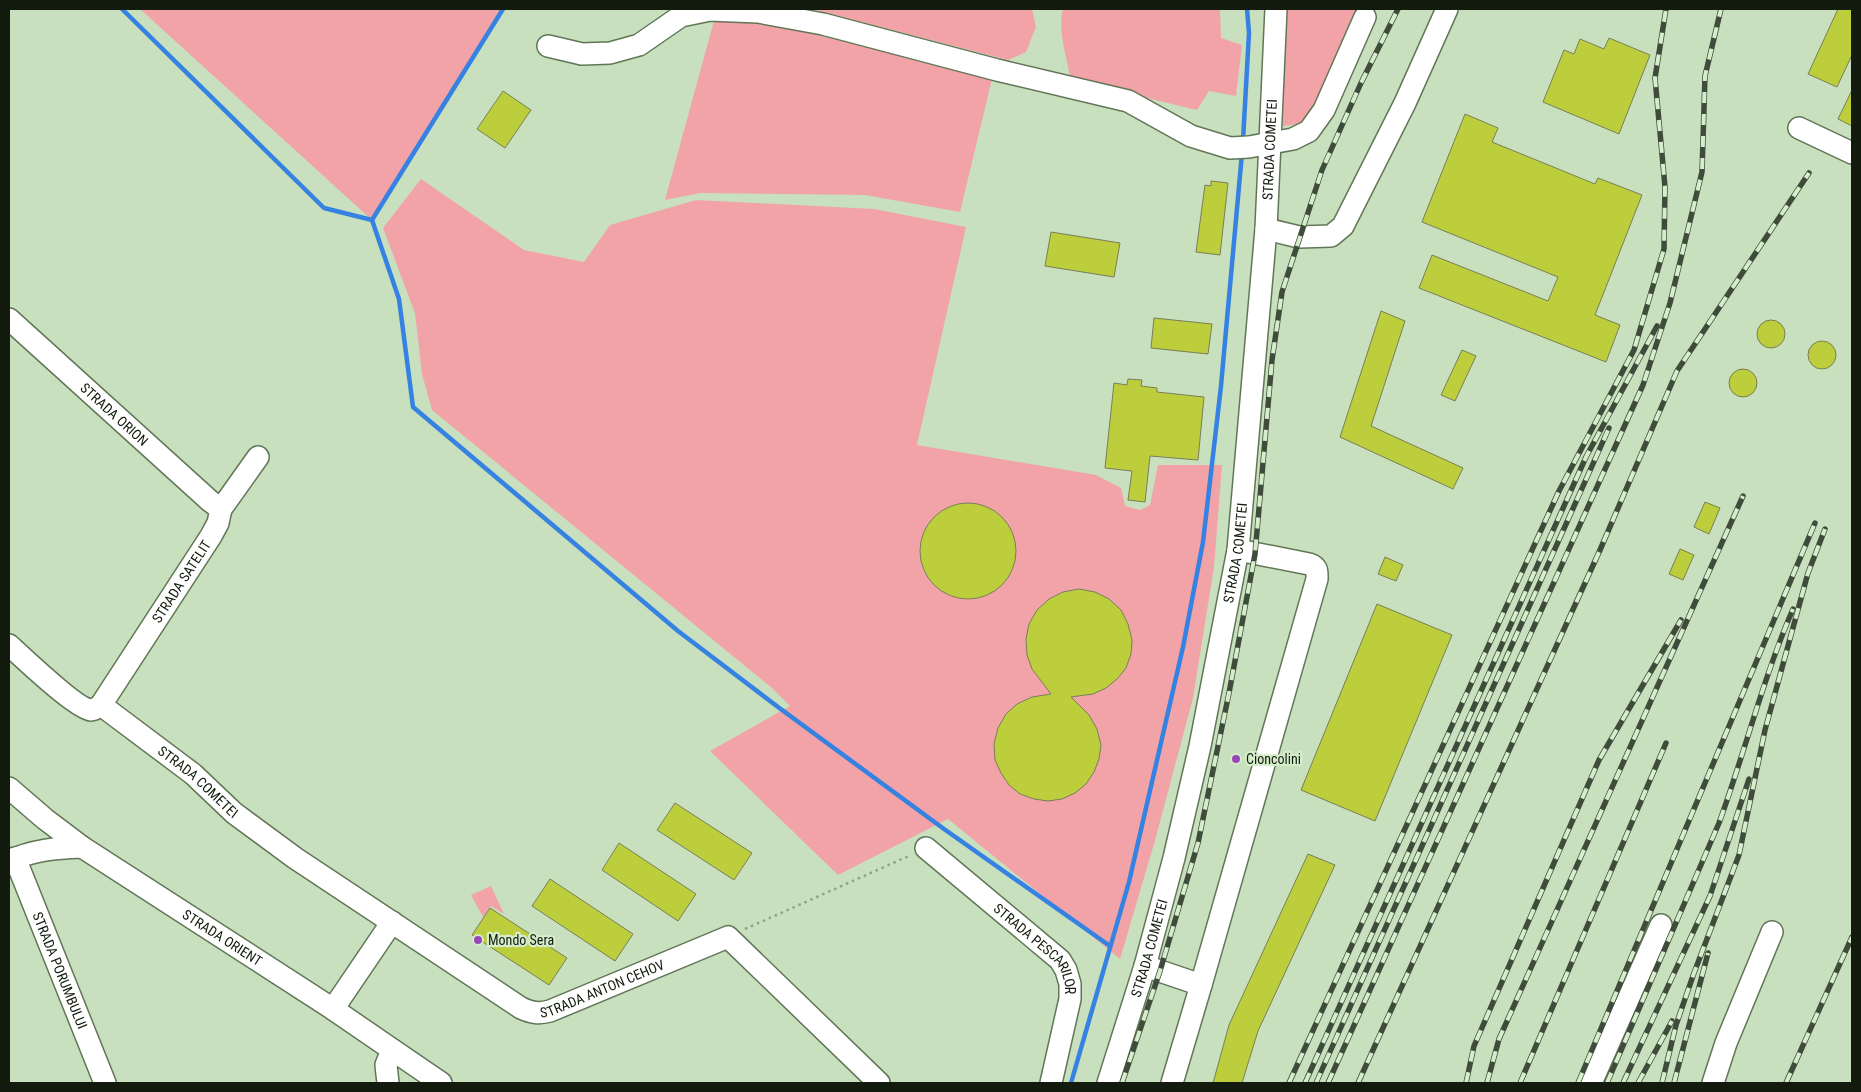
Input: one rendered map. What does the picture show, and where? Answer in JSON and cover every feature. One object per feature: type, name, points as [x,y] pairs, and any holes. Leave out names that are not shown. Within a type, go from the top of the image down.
[{"type":"street","name":"STRADA COMETEI","points":[[1108,1083],[1145,966],[1174,858],[1200,746],[1238,550],[1266,229],[1276,9]]},
{"type":"street","points":[[1266,229],[1299,237],[1331,236],[1343,226],[1405,103],[1447,9]]},
{"type":"street","points":[[548,46],[582,54],[610,53],[639,44],[681,16],[710,10],[758,12],[823,24],[1128,102],[1191,136],[1230,148],[1249,147],[1293,139],[1309,131],[1324,110],[1365,16]]},
{"type":"street","points":[[1799,128],[1852,153]]},
{"type":"street","name":"STRADA ORION","points":[[9,320],[221,509]]},
{"type":"street","name":"STRADA SATELIT","points":[[101,705],[211,536],[218,522],[221,509],[258,457]]},
{"type":"street","points":[[1172,1083],[1316,579],[1317,570],[1310,564],[1238,550]]},
{"type":"street","points":[[9,645],[76,703],[91,710],[101,705]]},
{"type":"street","name":"STRADA COMETEI","points":[[101,705],[193,774],[234,813],[295,858],[392,922]]},
{"type":"street","name":"STRADA ORIENT","points":[[9,788],[82,847],[333,1009],[442,1083]]},
{"type":"street","points":[[12,860],[36,851],[82,847]]},
{"type":"street","name":"STRADA PESCARILOR","points":[[926,848],[1060,960],[1066,970],[1070,984],[1070,999],[1051,1083]]},
{"type":"street","name":"STRADA PORUMBULUI","points":[[12,860],[105,1083]]},
{"type":"street","points":[[333,1009],[392,922]]},
{"type":"street","name":"STRADA ANTON CEHOV","points":[[392,922],[521,1008],[540,1014],[550,1012],[728,937]]},
{"type":"street","points":[[1596,1081],[1661,925]]},
{"type":"street","points":[[1713,1083],[1726,1043],[1772,932]]},
{"type":"street","points":[[728,937],[879,1083]]},
{"type":"street","points":[[1145,966],[1201,985]]},
{"type":"street","points":[[388,1083],[386,1065],[392,1050]]},
{"type":"path","points":[[728,937],[926,848]]},
{"type":"shaded area","points":[[140,9],[503,9],[372,220]]},
{"type":"shaded area","points":[[812,9],[1032,9],[1036,27],[1026,52],[1008,60]]},
{"type":"shaded area","points":[[1063,9],[1220,9],[1221,38],[1242,45],[1236,96],[1209,91],[1197,110],[1071,80],[1062,34],[1061,17]]},
{"type":"shaded area","points":[[1285,9],[1369,9],[1308,123],[1283,126]]},
{"type":"shaded area","points":[[715,17],[757,21],[961,68],[992,79],[960,212],[865,195],[700,193],[665,200]]},
{"type":"shaded area","points":[[421,179],[524,250],[584,262],[610,225],[696,200],[874,209],[966,227],[917,445],[1096,475],[1121,488],[1125,506],[1140,510],[1150,505],[1158,465],[1222,465],[1214,567],[1193,698],[1154,844],[1120,959],[948,819],[838,875],[710,751],[790,706],[772,688],[432,410],[422,374],[415,313],[383,228]]},
{"type":"shaded area","points":[[491,886],[504,914],[491,906],[483,917],[471,895]]},
{"type":"building","points":[[1838,9],[1852,9],[1852,55],[1837,87],[1808,74]]},
{"type":"building","points":[[1609,38],[1650,55],[1619,134],[1543,102],[1564,50],[1574,54],[1580,39],[1604,49]]},
{"type":"building","points":[[1852,90],[1852,126],[1838,119]]},
{"type":"building","points":[[503,91],[531,110],[505,148],[477,129]]},
{"type":"building","points":[[1465,114],[1498,128],[1492,142],[1595,184],[1598,178],[1642,195],[1595,315],[1620,325],[1606,362],[1419,288],[1432,255],[1548,301],[1558,277],[1422,222]]},
{"type":"building","points":[[1211,181],[1228,183],[1220,255],[1196,252],[1205,185],[1211,186]]},
{"type":"building","points":[[1051,232],[1120,243],[1114,277],[1045,266]]},
{"type":"building","points":[[1381,311],[1405,321],[1371,426],[1463,468],[1453,489],[1340,437]]},
{"type":"building","points":[[1154,318],[1212,324],[1208,354],[1151,348]]},
{"type":"building","points":[[1771,320],[1781,324],[1785,334],[1781,344],[1771,348],[1761,344],[1757,334],[1761,324]]},
{"type":"building","points":[[1822,341],[1832,345],[1836,355],[1832,365],[1822,369],[1812,365],[1808,355],[1812,345]]},
{"type":"building","points":[[1462,350],[1476,356],[1455,401],[1441,395]]},
{"type":"building","points":[[1743,369],[1753,373],[1757,383],[1753,393],[1743,397],[1733,393],[1729,383],[1733,373]]},
{"type":"building","points":[[1128,379],[1142,380],[1141,386],[1157,388],[1157,392],[1204,397],[1198,460],[1150,456],[1145,502],[1128,500],[1132,471],[1105,468],[1114,383],[1127,385]]},
{"type":"building","points":[[1705,502],[1720,508],[1709,534],[1694,527]]},
{"type":"building","points":[[968,503],[986,507],[1002,517],[1012,533],[1016,551],[1012,569],[1002,585],[986,595],[968,599],[950,595],[934,585],[924,569],[920,551],[924,533],[934,517],[950,507]]},
{"type":"building","points":[[1680,549],[1694,555],[1683,580],[1669,574]]},
{"type":"building","points":[[1385,557],[1403,565],[1396,581],[1378,574]]},
{"type":"building","points":[[1079,589],[1095,592],[1109,599],[1121,610],[1128,624],[1132,640],[1131,654],[1126,668],[1106,688],[1093,694],[1071,697],[1089,715],[1097,729],[1101,745],[1099,759],[1094,772],[1086,784],[1075,793],[1062,799],[1048,801],[1034,799],[1020,794],[1009,785],[995,760],[994,744],[998,728],[1006,714],[1017,704],[1032,697],[1051,694],[1032,669],[1027,655],[1026,639],[1029,624],[1037,610],[1049,599],[1063,592]]},
{"type":"building","points":[[1377,604],[1452,635],[1375,821],[1301,790]]},
{"type":"building","points":[[675,803],[752,853],[734,880],[657,830]]},
{"type":"building","points":[[619,843],[696,894],[678,921],[602,870]]},
{"type":"building","points":[[1308,854],[1335,865],[1258,1031],[1242,1083],[1213,1083],[1229,1025]]},
{"type":"building","points":[[550,879],[633,934],[615,961],[532,906]]},
{"type":"building","points":[[490,908],[567,958],[549,985],[472,935]]},
{"type":"waterway","points":[[122,9],[324,208],[372,220],[503,9]]},
{"type":"waterway","points":[[1243,140],[1249,33],[1247,9]]},
{"type":"waterway","points":[[1071,1083],[1129,882],[1183,647],[1203,542],[1221,386],[1242,153]]},
{"type":"waterway","points":[[372,220],[399,299],[413,407],[678,631],[944,829],[1110,946]]},
{"type":"railway","points":[[1122,1083],[1160,971],[1198,843],[1229,693],[1255,554],[1272,360],[1282,292],[1322,170],[1361,83],[1398,9]]},
{"type":"railway","points":[[1289,1083],[1559,491],[1634,350],[1664,249],[1665,187],[1655,78],[1666,9]]},
{"type":"railway","points":[[1328,1083],[1643,385],[1670,303],[1702,172],[1705,76],[1721,9]]},
{"type":"railway","points":[[1358,1083],[1600,550],[1677,371],[1809,173]]},
{"type":"railway","points":[[1305,1083],[1586,457],[1657,326]]},
{"type":"railway","points":[[1316,1083],[1609,428]]},
{"type":"railway","points":[[1487,1083],[1499,1039],[1743,496]]},
{"type":"railway","points":[[1578,1083],[1815,523]]},
{"type":"railway","points":[[1662,1083],[1676,1025],[1739,855],[1765,730],[1808,573],[1825,529]]},
{"type":"railway","points":[[1607,1083],[1719,823],[1763,688],[1793,609]]},
{"type":"railway","points":[[1466,1083],[1474,1046],[1599,760],[1681,620]]},
{"type":"railway","points":[[1520,1083],[1666,743]]},
{"type":"railway","points":[[1623,1083],[1710,896],[1749,779]]},
{"type":"railway","points":[[1786,1083],[1852,937]]},
{"type":"railway","points":[[1674,1083],[1708,953]]},
{"type":"railway","points":[[1638,1083],[1672,1021]]},
{"type":"place","name":"Cioncolini","points":[[1236,759]]},
{"type":"place","name":"Mondo Sera","points":[[478,940]]}]
